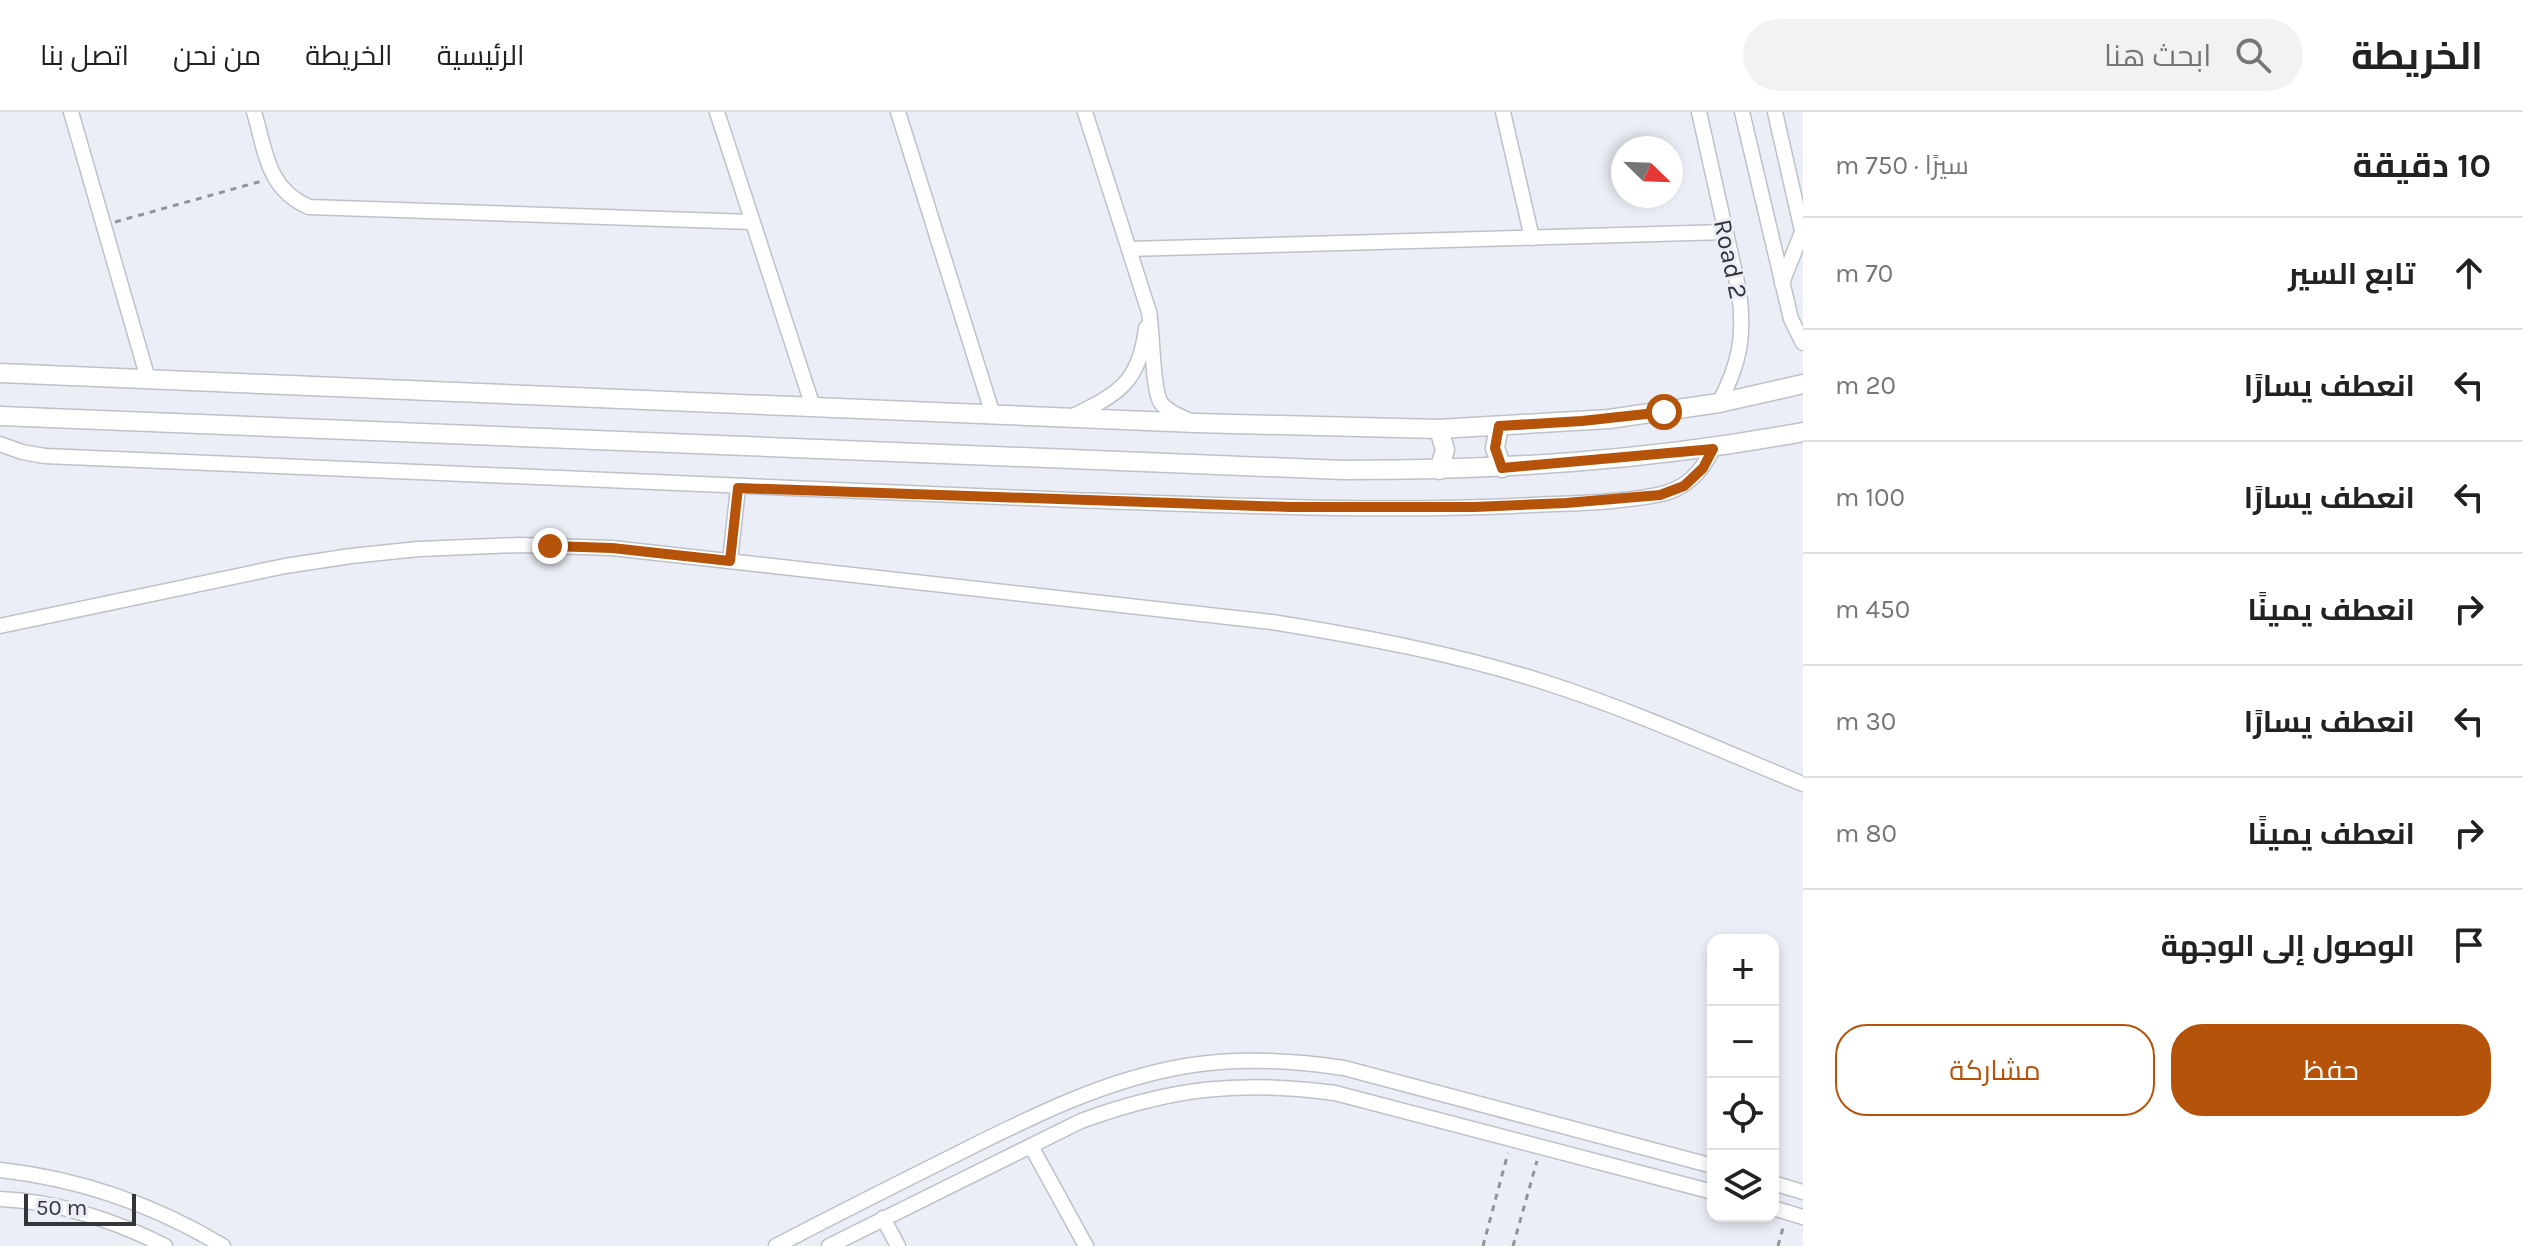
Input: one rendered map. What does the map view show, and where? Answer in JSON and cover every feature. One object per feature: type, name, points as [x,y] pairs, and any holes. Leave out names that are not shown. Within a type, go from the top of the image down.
[{"type":"street","points":[[71,112],[148,379]]},
{"type":"street","points":[[254,112],[273,178],[282,191],[309,207],[325,210],[752,222]]},
{"type":"street","points":[[717,112],[813,407]]},
{"type":"street","points":[[898,112],[993,415]]},
{"type":"street","points":[[1085,112],[1149,312],[1156,395],[1163,406],[1195,423]]},
{"type":"street","points":[[1503,112],[1532,238]]},
{"type":"street","name":"Road 2","points":[[1699,112],[1743,320],[1741,349],[1719,403]]},
{"type":"street","name":"Road 2","points":[[1742,112],[1791,319],[1803,343]]},
{"type":"street","points":[[1775,112],[1803,234],[1782,283]]},
{"type":"street","points":[[1129,249],[1726,232]]},
{"type":"street","points":[[1069,418],[1108,398],[1135,371],[1143,354],[1149,312]]},
{"type":"street","points":[[0,373],[1195,423],[1439,429],[1609,419],[1719,403],[1803,384]]},
{"type":"street","points":[[0,416],[1343,470],[1502,468],[1713,449],[1803,432]]},
{"type":"street","points":[[1499,426],[1495,448],[1502,468]]},
{"type":"street","points":[[1439,429],[1445,450],[1439,470]]},
{"type":"street","points":[[0,444],[45,456],[738,488],[1290,507],[1490,507],[1660,495],[1684,486],[1703,468],[1713,449]]},
{"type":"street","points":[[730,561],[738,488]]},
{"type":"street","points":[[0,626],[285,566],[418,549],[507,545],[612,548],[1272,622],[1364,637],[1456,657],[1546,682],[1634,714],[1803,784]]},
{"type":"street","points":[[776,1246],[1019,1123],[1075,1099],[1149,1074],[1227,1061],[1305,1062],[1344,1068],[1707,1164]]},
{"type":"street","points":[[829,1246],[1081,1121],[1121,1106],[1206,1088],[1292,1087],[1335,1093],[1707,1190]]},
{"type":"street","points":[[1031,1146],[1086,1246]]},
{"type":"street","points":[[0,1170],[73,1181],[113,1192],[187,1225],[223,1246]]},
{"type":"street","points":[[1779,1185],[1803,1192]]},
{"type":"street","points":[[0,1199],[76,1212],[165,1246]]},
{"type":"street","points":[[1779,1210],[1803,1217]]},
{"type":"street","points":[[883,1218],[898,1246]]},
{"type":"path","points":[[104,225],[273,178]]},
{"type":"path","points":[[1483,1246],[1512,1138]]},
{"type":"path","points":[[1513,1246],[1541,1146]]},
{"type":"path","points":[[1778,1246],[1788,1213]]},
{"type":"route","points":[[550,546],[612,548],[730,561],[738,488],[1382,508],[1566,503],[1660,495],[1684,486],[1703,468],[1713,449],[1502,468],[1495,448],[1499,426],[1555,424],[1664,412]]}]
